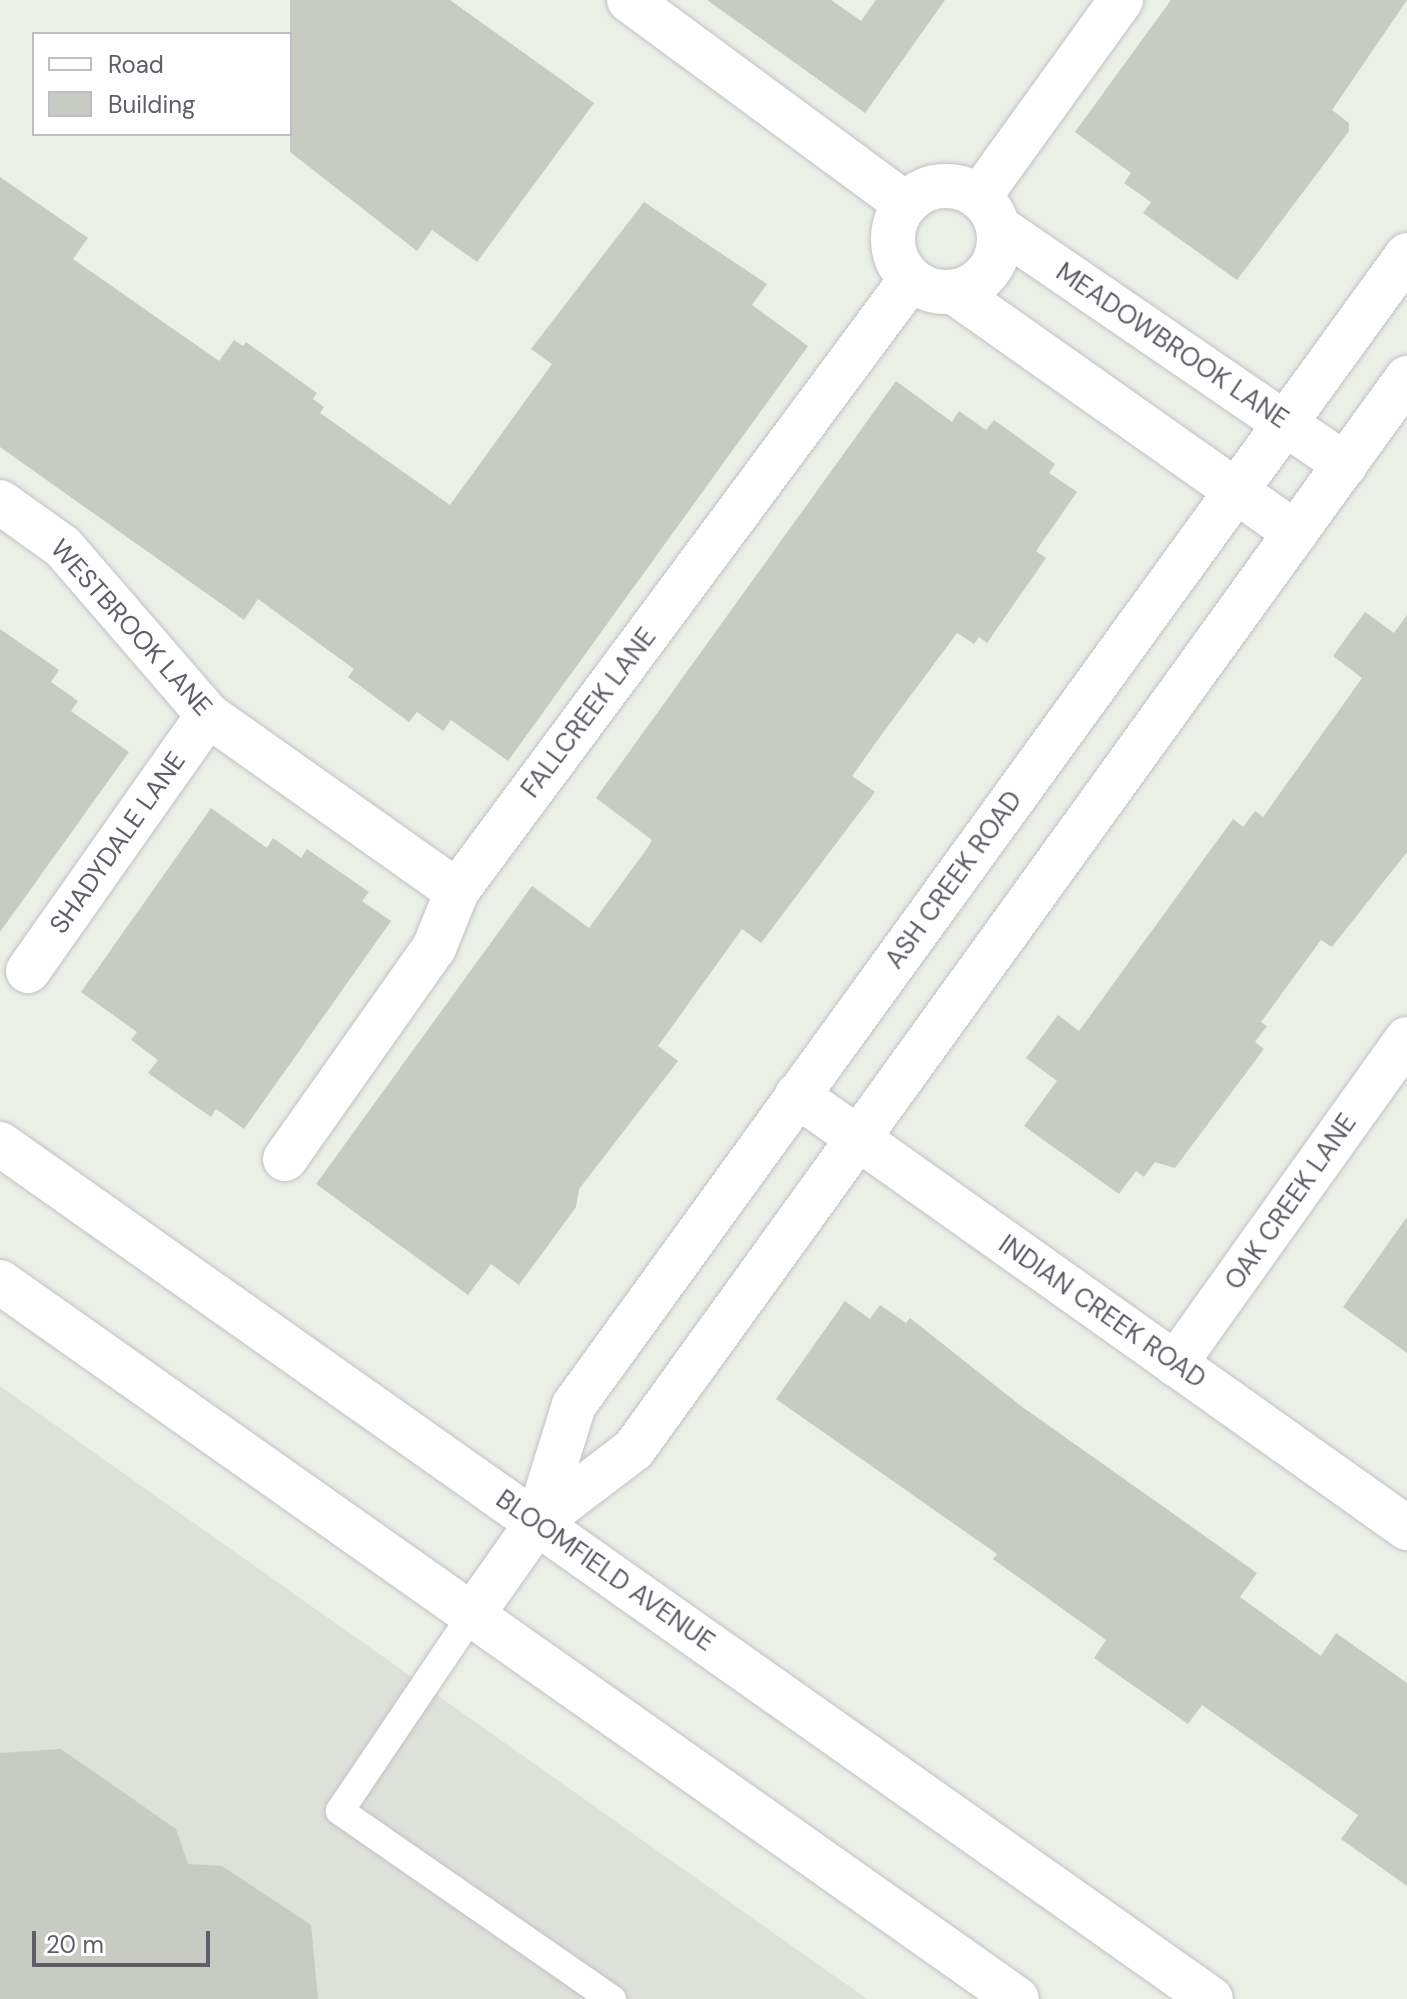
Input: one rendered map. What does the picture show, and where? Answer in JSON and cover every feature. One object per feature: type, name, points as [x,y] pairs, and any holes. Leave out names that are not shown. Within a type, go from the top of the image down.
[{"type":"street","points":[[629,0],[906,204]]},
{"type":"street","points":[[954,292],[969,288],[993,263],[989,212],[1121,0]]},
{"type":"street","points":[[989,212],[945,185],[906,204],[892,244],[911,279],[954,292],[1296,533]]},
{"type":"street","name":"MEADOWBROOK LANE","points":[[989,212],[1345,465]]},
{"type":"street","name":"ASH CREEK ROAD","points":[[537,1523],[574,1405],[1407,255]]},
{"type":"street","name":"FALLCREEK LANE","points":[[285,1159],[434,948],[457,891],[911,279]]},
{"type":"street","name":"ASH CREEK ROAD","points":[[472,1615],[537,1523],[634,1449],[1407,378]]},
{"type":"street","name":"WESTBROOK LANE","points":[[0,502],[63,547],[208,715],[457,891]]},
{"type":"street","name":"SHADYDALE LANE","points":[[28,971],[208,715]]},
{"type":"street","name":"OAK CREEK LANE","points":[[1175,1364],[1407,1039]]},
{"type":"street","name":"INDIAN CREEK ROAD","points":[[797,1095],[1407,1528]]},
{"type":"street","name":"BLOOMFIELD AVENUE","points":[[0,1144],[1211,1999]]},
{"type":"street","points":[[0,1282],[1017,1999]]},
{"type":"lane","points":[[472,1615],[340,1811],[612,1999]]},
{"type":"shaded area","points":[[0,1386],[867,1999],[0,1999]]},
{"type":"building","points":[[290,0],[450,0],[594,103],[477,262],[432,230],[417,251],[290,152]]},
{"type":"building","points":[[707,0],[831,0],[861,21],[876,0],[945,0],[865,113]]},
{"type":"building","points":[[1171,0],[1407,0],[1332,110],[1349,123],[1349,131],[1237,280],[1143,213],[1151,202],[1124,183],[1131,173],[1075,132]]},
{"type":"building","points":[[0,177],[88,238],[73,259],[219,361],[234,340],[243,346],[246,342],[317,393],[313,399],[324,407],[320,413],[450,505],[552,364],[531,349],[644,202],[767,284],[752,305],[808,346],[508,761],[451,720],[443,731],[417,712],[409,722],[348,677],[354,669],[258,599],[244,620],[0,447]]},
{"type":"building","points":[[896,381],[952,422],[959,411],[986,430],[994,420],[1055,464],[1049,473],[1077,492],[1036,551],[1046,558],[987,643],[979,637],[974,644],[957,633],[852,776],[875,792],[761,943],[742,929],[658,1046],[678,1061],[579,1189],[576,1207],[519,1285],[491,1264],[468,1295],[316,1184],[532,886],[589,928],[646,850],[652,840],[596,798]]},
{"type":"building","points":[[1365,612],[1394,633],[1407,615],[1407,852],[1332,947],[1321,940],[1261,1022],[1267,1026],[1255,1042],[1264,1049],[1175,1168],[1155,1162],[1144,1177],[1136,1171],[1119,1194],[1024,1126],[1057,1081],[1026,1058],[1058,1015],[1079,1031],[1233,819],[1243,827],[1255,811],[1263,817],[1362,678],[1333,656]]},
{"type":"building","points":[[0,629],[59,670],[51,682],[78,701],[71,711],[129,752],[0,932]]},
{"type":"building","points":[[211,808],[267,848],[273,838],[301,858],[307,849],[369,892],[362,901],[391,921],[244,1129],[216,1109],[211,1117],[148,1073],[158,1060],[131,1040],[137,1032],[81,992]]},
{"type":"building","points":[[1407,1217],[1407,1353],[1343,1307]]},
{"type":"building","points":[[845,1301],[870,1319],[880,1305],[906,1323],[910,1318],[1021,1406],[1257,1573],[1240,1597],[1321,1656],[1336,1633],[1407,1683],[1407,1886],[1341,1839],[1358,1815],[1202,1705],[1188,1724],[1094,1658],[1106,1640],[993,1559],[997,1554],[776,1399]]},
{"type":"building","points":[[61,1749],[176,1829],[188,1864],[222,1866],[311,1925],[318,1999],[0,1999],[0,1753]]}]
